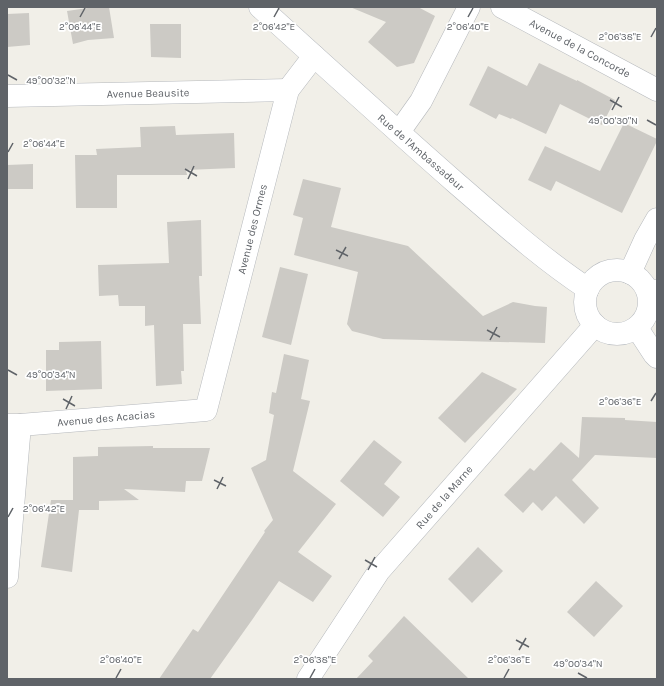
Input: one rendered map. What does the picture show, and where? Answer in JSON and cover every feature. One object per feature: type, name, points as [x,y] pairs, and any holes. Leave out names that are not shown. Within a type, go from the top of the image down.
[{"type":"street","name":"Rue de l'Ambassadeur","points":[[260,7],[398,132],[531,247],[588,289]]},
{"type":"street","points":[[398,132],[421,101],[469,7]]},
{"type":"street","name":"Avenue de la Concorde","points":[[502,7],[657,90]]},
{"type":"street","name":"Avenue des Ormes","points":[[206,410],[288,90],[314,56]]},
{"type":"street","name":"Avenue Beausite","points":[[7,96],[288,90]]},
{"type":"street","points":[[630,273],[645,240],[657,219]]},
{"type":"street","points":[[611,271],[630,273],[652,290],[648,311],[644,320],[637,328],[629,332],[611,334],[602,331],[594,325],[585,308],[585,298],[588,289],[593,280],[601,274],[611,271]]},
{"type":"street","name":"Rue de la Marne","points":[[308,679],[380,571],[594,325]]},
{"type":"street","points":[[637,328],[657,358]]},
{"type":"street","name":"Avenue des Acacias","points":[[14,425],[206,410]]},
{"type":"street","points":[[7,577],[14,425]]},
{"type":"building","points":[[95,7],[109,7],[114,38],[88,40],[73,44],[67,11]]},
{"type":"building","points":[[350,7],[418,7],[435,16],[414,63],[397,67],[368,42],[386,22]]},
{"type":"building","points":[[29,13],[30,45],[7,47],[7,14]]},
{"type":"building","points":[[150,24],[181,24],[181,58],[151,57]]},
{"type":"building","points":[[539,63],[577,80],[615,100],[602,125],[560,104],[546,134],[512,118],[511,119],[499,114],[496,119],[469,105],[488,66],[527,86]]},
{"type":"building","points":[[624,123],[657,139],[657,141],[622,213],[556,181],[551,191],[528,180],[545,146],[600,171]]},
{"type":"building","points":[[175,126],[176,135],[234,133],[235,168],[186,170],[187,175],[117,175],[117,208],[76,208],[75,155],[97,155],[96,149],[141,147],[140,127]]},
{"type":"building","points":[[33,164],[33,189],[7,189],[7,165]]},
{"type":"building","points":[[303,179],[341,188],[331,227],[408,246],[483,316],[513,302],[547,307],[545,343],[383,339],[352,331],[347,324],[358,272],[294,255],[303,218],[293,215]]},
{"type":"building","points":[[201,220],[202,276],[199,276],[201,324],[183,324],[184,371],[181,371],[182,384],[156,386],[154,325],[145,326],[145,306],[119,306],[118,295],[99,296],[98,265],[169,263],[167,222]]},
{"type":"building","points":[[280,267],[308,274],[291,345],[262,337]]},
{"type":"building","points":[[101,341],[102,389],[46,391],[46,350],[59,350],[59,342]]},
{"type":"building","points":[[284,354],[309,360],[301,399],[310,401],[293,471],[336,504],[298,552],[332,576],[313,602],[279,581],[210,679],[159,679],[193,629],[198,632],[265,532],[264,531],[273,520],[251,468],[266,460],[274,415],[269,413],[272,392],[276,393]]},
{"type":"building","points":[[482,372],[517,389],[465,443],[438,418]]},
{"type":"building","points":[[582,417],[625,418],[625,420],[657,422],[657,458],[595,455],[572,480],[599,508],[584,524],[556,496],[542,511],[533,502],[523,513],[504,495],[530,468],[534,471],[561,442],[579,458]]},
{"type":"building","points":[[374,440],[402,462],[384,484],[400,497],[383,517],[340,481]]},
{"type":"building","points":[[153,446],[153,448],[210,448],[202,481],[186,481],[185,492],[124,489],[139,500],[99,501],[99,510],[79,510],[72,572],[41,567],[51,500],[73,500],[73,457],[98,456],[98,447]]},
{"type":"building","points":[[478,547],[503,571],[472,603],[448,579]]},
{"type":"building","points":[[596,581],[623,606],[594,637],[567,612]]},
{"type":"building","points":[[404,616],[469,679],[356,679],[373,661],[368,656]]}]
